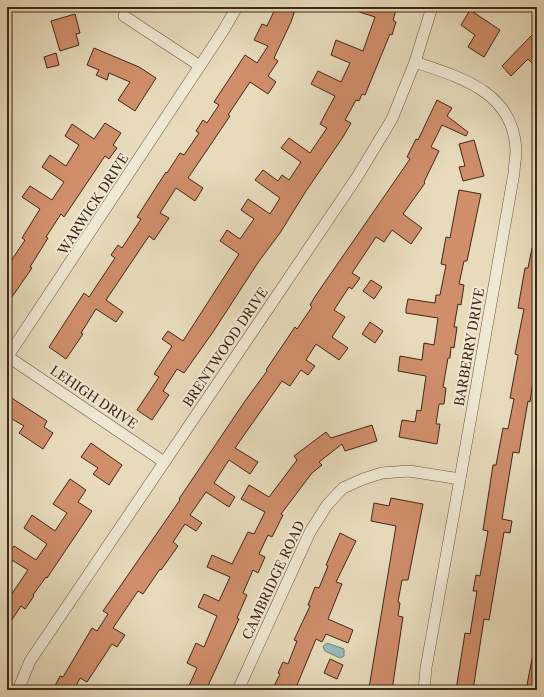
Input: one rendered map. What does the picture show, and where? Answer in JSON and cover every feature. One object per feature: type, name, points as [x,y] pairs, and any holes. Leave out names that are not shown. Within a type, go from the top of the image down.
[{"type":"street","name":"WARWICK DRIVE","points":[[8,356],[224,32],[237,7]]},
{"type":"street","name":"BRENTWOOD DRIVE","points":[[18,690],[30,661],[357,177],[392,119],[415,62],[432,7]]},
{"type":"street","points":[[124,16],[200,66]]},
{"type":"street","name":"BARBERRY DRIVE","points":[[415,62],[471,83],[496,101],[506,115],[513,134],[516,152],[514,173],[426,668],[424,690]]},
{"type":"street","name":"LEHIGH DRIVE","points":[[8,356],[164,462]]},
{"type":"street","name":"CAMBRIDGE ROAD","points":[[238,690],[310,532],[327,505],[344,488],[363,479],[382,473],[409,471],[460,479]]},
{"type":"water","points":[[327,643],[344,649],[344,656],[340,658],[325,651],[323,646]]},
{"type":"building","points":[[276,7],[296,7],[291,22],[274,58],[278,61],[268,76],[276,82],[268,94],[250,82],[228,115],[230,116],[188,178],[203,188],[195,201],[176,188],[160,213],[169,218],[154,240],[149,236],[106,300],[123,312],[116,322],[96,309],[81,333],[83,334],[66,359],[49,347],[84,293],[89,297],[115,258],[111,255],[118,245],[122,248],[141,219],[137,217],[166,172],[167,173],[180,153],[184,155],[199,133],[196,131],[203,120],[207,123],[219,105],[214,102],[245,55],[257,63],[268,46],[254,40],[262,24],[267,26]]},
{"type":"building","points":[[350,7],[397,7],[393,20],[396,22],[392,35],[390,34],[365,95],[362,94],[359,101],[356,100],[345,120],[351,123],[343,137],[213,332],[184,373],[177,369],[163,391],[169,395],[152,420],[137,410],[159,377],[154,374],[172,346],[162,339],[168,331],[183,341],[239,254],[220,241],[227,230],[240,239],[254,219],[241,210],[248,199],[270,214],[280,198],[255,180],[263,170],[278,181],[282,175],[289,180],[301,162],[281,148],[289,138],[310,153],[327,128],[320,124],[335,96],[311,84],[318,71],[341,82],[350,63],[331,55],[336,40],[363,51],[375,17],[350,9]]},
{"type":"building","points":[[470,10],[500,30],[484,57],[468,47],[475,35],[461,25]]},
{"type":"building","points":[[75,14],[80,33],[76,34],[79,45],[60,51],[51,21]]},
{"type":"building","points":[[532,35],[537,40],[537,68],[528,59],[511,76],[502,66]]},
{"type":"building","points":[[94,48],[139,67],[156,78],[135,111],[118,100],[130,82],[109,73],[107,80],[96,75],[99,70],[87,65]]},
{"type":"building","points":[[56,53],[59,65],[47,68],[44,57]]},
{"type":"building","points":[[437,100],[452,108],[447,116],[468,132],[466,136],[442,125],[431,147],[439,151],[424,182],[425,183],[403,214],[422,228],[411,244],[392,230],[384,242],[376,237],[352,273],[360,278],[352,289],[349,287],[334,310],[345,317],[332,337],[348,348],[339,360],[316,344],[306,360],[315,366],[308,375],[301,370],[290,386],[282,381],[235,448],[258,462],[250,474],[229,460],[214,483],[235,497],[229,507],[206,492],[190,515],[202,523],[196,531],[185,524],[173,542],[178,546],[143,594],[138,591],[113,628],[125,635],[117,647],[112,644],[87,682],[80,678],[74,690],[53,690],[60,676],[63,677],[92,628],[97,631],[108,614],[103,611],[180,500],[179,499],[267,371],[266,370],[295,327],[297,329],[312,307],[310,305],[316,295],[410,159],[407,157],[416,139],[418,140]]},
{"type":"building","points":[[105,123],[121,133],[113,145],[117,148],[109,159],[105,156],[64,217],[61,214],[46,237],[48,238],[30,267],[32,268],[7,304],[7,267],[25,240],[22,238],[40,209],[22,197],[30,186],[52,200],[64,182],[42,167],[50,155],[66,166],[79,145],[65,136],[72,124],[94,139]]},
{"type":"building","points":[[474,140],[484,176],[463,181],[459,167],[465,166],[459,144]]},
{"type":"building","points":[[459,190],[481,194],[467,261],[464,261],[459,284],[464,285],[461,305],[458,304],[454,327],[457,327],[454,348],[451,347],[443,387],[446,388],[444,404],[439,404],[436,424],[440,424],[437,444],[399,437],[402,420],[415,422],[417,410],[421,411],[426,376],[398,371],[400,356],[422,360],[424,343],[434,345],[438,318],[406,313],[406,309],[408,299],[435,303],[436,295],[440,295],[446,265],[441,264],[446,237],[450,238]]},
{"type":"building","points":[[532,248],[537,249],[537,352],[530,402],[528,401],[519,453],[513,452],[502,519],[512,521],[510,533],[504,532],[489,620],[484,619],[473,690],[456,690],[465,633],[470,634],[477,591],[473,591],[476,575],[480,576],[488,531],[483,530],[493,465],[496,465],[503,428],[508,429],[514,399],[510,398],[518,355],[515,354],[524,309],[518,308],[525,268],[528,268]]},
{"type":"building","points":[[371,280],[382,287],[374,299],[363,291]]},
{"type":"building","points":[[370,322],[383,331],[375,343],[362,334]]},
{"type":"building","points":[[7,395],[47,421],[44,427],[53,433],[43,449],[19,433],[24,426],[7,416]]},
{"type":"building","points":[[372,425],[377,441],[345,451],[342,444],[319,462],[322,465],[312,473],[281,514],[283,515],[272,537],[268,535],[259,554],[265,557],[258,573],[253,570],[243,593],[247,595],[237,618],[239,619],[206,690],[187,690],[197,668],[187,663],[196,643],[204,647],[217,616],[198,607],[204,594],[219,601],[230,577],[207,567],[212,555],[232,564],[248,532],[254,534],[265,512],[241,499],[249,485],[269,497],[297,460],[294,456],[326,432],[331,438]]},
{"type":"building","points":[[91,443],[122,465],[109,485],[93,474],[98,468],[81,457]]},
{"type":"building","points":[[70,479],[86,490],[78,502],[92,511],[47,578],[46,577],[33,595],[34,596],[25,609],[21,606],[7,627],[7,601],[28,570],[7,557],[14,546],[36,560],[47,544],[24,528],[32,515],[55,531],[67,513],[53,504]]},
{"type":"building","points":[[391,498],[423,504],[408,580],[402,580],[398,602],[400,603],[398,616],[403,617],[392,690],[379,690],[369,688],[396,526],[371,521],[374,503],[389,506]]},
{"type":"building","points":[[340,533],[356,541],[336,582],[342,584],[328,619],[353,630],[348,643],[326,634],[322,642],[316,639],[295,690],[272,690],[280,674],[278,673],[283,662],[288,664],[297,641],[294,640],[310,606],[308,605],[315,587],[319,588],[328,566],[326,565]]},
{"type":"building","points":[[330,659],[343,665],[337,679],[324,673]]},
{"type":"building","points":[[532,659],[537,659],[537,690],[526,690]]}]
